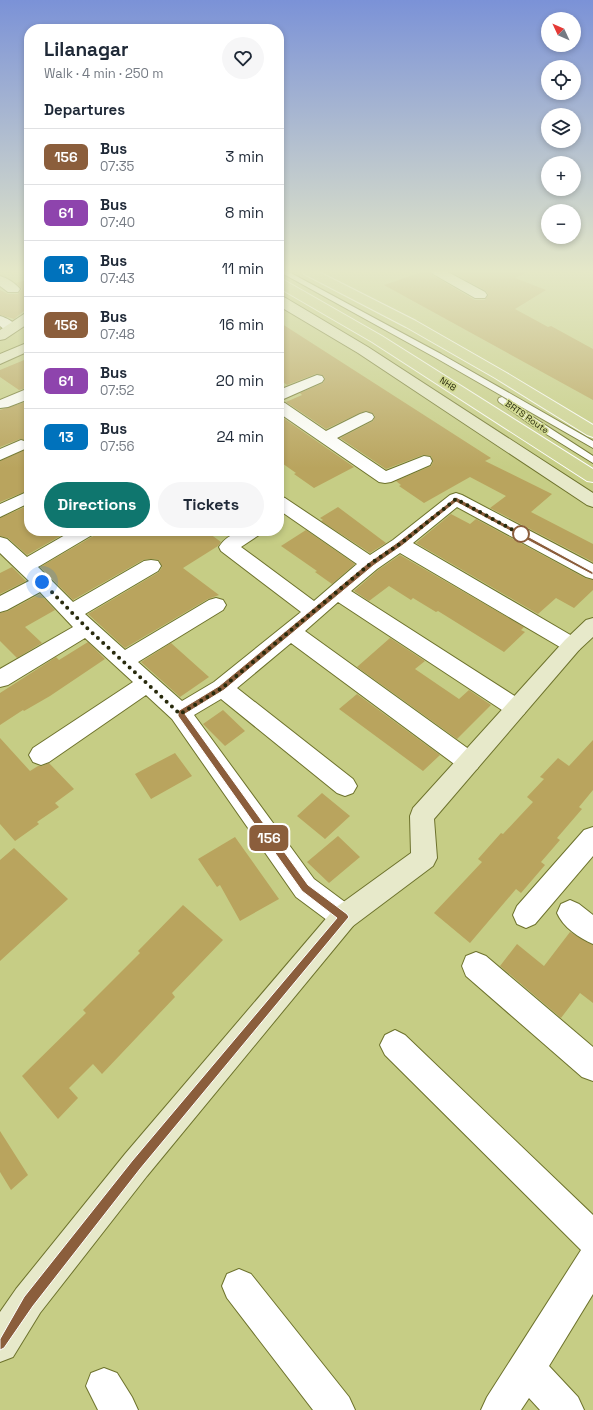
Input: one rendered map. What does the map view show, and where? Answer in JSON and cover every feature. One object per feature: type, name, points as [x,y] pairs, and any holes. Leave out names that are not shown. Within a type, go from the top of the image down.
[{"type":"main road","name":"NH8","points":[[373,337],[593,477]]},
{"type":"main road","points":[[433,337],[593,432]]},
{"type":"street","points":[[0,347],[23,337]]},
{"type":"street","points":[[341,337],[593,501]]},
{"type":"street","points":[[0,354],[24,342]]},
{"type":"street","points":[[0,360],[24,348]]},
{"type":"street","points":[[0,366],[24,355]]},
{"type":"street","points":[[284,394],[317,379]]},
{"type":"street","points":[[3,404],[24,395]]},
{"type":"street","points":[[284,409],[385,478],[424,461]]},
{"type":"street","points":[[325,438],[366,417]]},
{"type":"street","points":[[0,455],[21,445]]},
{"type":"street","points":[[0,510],[24,498]]},
{"type":"street","points":[[180,714],[222,688],[291,632],[370,564],[400,544],[456,499],[593,572]]},
{"type":"street","points":[[284,509],[370,564]]},
{"type":"street","points":[[26,566],[77,536]]},
{"type":"street","points":[[245,536],[228,547],[314,612]]},
{"type":"street","points":[[0,544],[26,566],[87,628],[180,714],[305,888],[344,917]]},
{"type":"street","points":[[400,544],[572,645]]},
{"type":"street","points":[[72,612],[151,566]]},
{"type":"street","points":[[0,605],[42,582]]},
{"type":"street","points":[[337,592],[516,708]]},
{"type":"street","points":[[123,661],[216,605]]},
{"type":"street","points":[[0,1344],[28,1301],[136,1165],[344,917],[424,858],[422,816],[572,645],[593,625]]},
{"type":"street","points":[[0,679],[87,628]]},
{"type":"street","points":[[291,632],[469,762]]},
{"type":"street","points":[[41,755],[148,683]]},
{"type":"street","points":[[222,688],[345,786]]},
{"type":"street","points":[[526,915],[593,838]]},
{"type":"street","points":[[570,913],[593,931]]},
{"type":"street","points":[[476,966],[593,1066]]},
{"type":"street","points":[[395,1045],[593,1238]]},
{"type":"street","points":[[500,1410],[593,1262]]},
{"type":"street","points":[[239,1286],[336,1410]]},
{"type":"street","points":[[526,1368],[565,1410]]},
{"type":"lane","name":"BRTS Route","points":[[405,337],[593,445]]},
{"type":"lane","name":"BRTS Route","points":[[463,370],[533,422],[593,460]]},
{"type":"building","points":[[284,337],[302,337],[491,458],[485,461],[552,494],[531,512],[593,544],[593,562],[490,508],[506,496],[470,477],[424,503],[399,486],[401,485],[396,481],[431,466],[433,462],[431,456],[423,455],[386,469],[340,438],[373,421],[375,416],[372,413],[366,411],[360,413],[326,429],[286,402],[302,395],[300,393],[323,383],[325,378],[322,375],[316,374],[287,385],[284,383]]},
{"type":"building","points":[[478,337],[571,337],[593,349],[593,400]]},
{"type":"building","points":[[24,360],[24,388],[19,390],[0,377],[0,370]]},
{"type":"building","points":[[24,403],[24,440],[20,439],[0,447],[0,410]]},
{"type":"building","points":[[284,418],[354,467],[314,488],[294,474],[296,473],[284,465]]},
{"type":"building","points":[[24,450],[24,492],[0,502],[0,461]]},
{"type":"building","points":[[24,507],[24,536],[60,536],[27,555],[8,538],[0,536],[0,518]]},
{"type":"building","points":[[338,507],[386,543],[370,553],[321,521],[323,520],[320,518]]},
{"type":"building","points":[[451,514],[470,524],[476,519],[585,578],[593,580],[593,590],[574,608],[556,598],[538,614],[416,543]]},
{"type":"building","points":[[306,530],[355,564],[332,584],[315,572],[317,571],[281,546]]},
{"type":"building","points":[[93,536],[213,536],[221,542],[218,546],[183,568],[219,595],[208,599],[125,648],[88,614],[159,572],[162,567],[159,560],[143,560],[73,600],[40,567]]},
{"type":"building","points":[[400,555],[524,627],[521,630],[525,632],[504,652],[438,611],[436,612],[413,598],[411,600],[389,586],[369,601],[354,591],[378,570]]},
{"type":"building","points":[[12,567],[26,581],[0,594],[0,573]]},
{"type":"building","points":[[40,594],[55,610],[25,627],[42,643],[17,658],[0,641],[0,613],[8,611]]},
{"type":"building","points":[[390,638],[425,661],[415,669],[459,699],[469,690],[491,705],[457,739],[357,667]]},
{"type":"building","points":[[88,642],[105,659],[50,696],[24,711],[23,710],[0,725],[0,693],[56,657],[59,660]]},
{"type":"building","points":[[171,643],[209,677],[180,697],[141,662]]},
{"type":"building","points":[[357,694],[440,755],[423,771],[339,709]]},
{"type":"building","points":[[223,710],[245,731],[225,746],[203,724]]},
{"type":"building","points":[[0,738],[30,771],[38,766],[49,763],[74,789],[55,803],[59,807],[37,822],[39,824],[15,841],[0,824]]},
{"type":"building","points":[[593,740],[593,790],[579,807],[582,809],[557,838],[560,840],[541,862],[545,865],[521,893],[516,889],[470,943],[434,913],[482,862],[478,859],[501,833],[503,834],[533,802],[527,797],[544,779],[540,777],[558,758],[569,766]]},
{"type":"building","points":[[175,753],[192,776],[151,799],[135,774]]},
{"type":"building","points":[[322,793],[350,816],[325,839],[297,816]]},
{"type":"building","points":[[338,836],[360,857],[329,883],[307,862]]},
{"type":"building","points":[[235,837],[279,899],[240,921],[220,885],[217,887],[198,859]]},
{"type":"building","points":[[14,848],[68,899],[0,961],[0,860]]},
{"type":"building","points":[[183,905],[223,940],[172,993],[175,997],[102,1074],[93,1064],[69,1088],[78,1098],[58,1119],[22,1076],[86,1013],[83,1010],[140,953],[138,951]]},
{"type":"building","points":[[570,932],[593,945],[593,1003],[580,993],[561,1018],[500,966],[517,944],[544,966]]},
{"type":"building","points":[[0,1131],[28,1175],[11,1190],[0,1172]]},
{"type":"bus line","name":"156","points":[[0,1344],[28,1301],[136,1165],[344,917],[305,888],[180,714],[222,688],[291,632],[370,564],[400,544],[456,499],[593,572]]},
{"type":"route","points":[[42,582],[87,628],[180,714],[222,688],[291,632],[370,564],[400,544],[456,499],[524,536],[521,534]]}]
